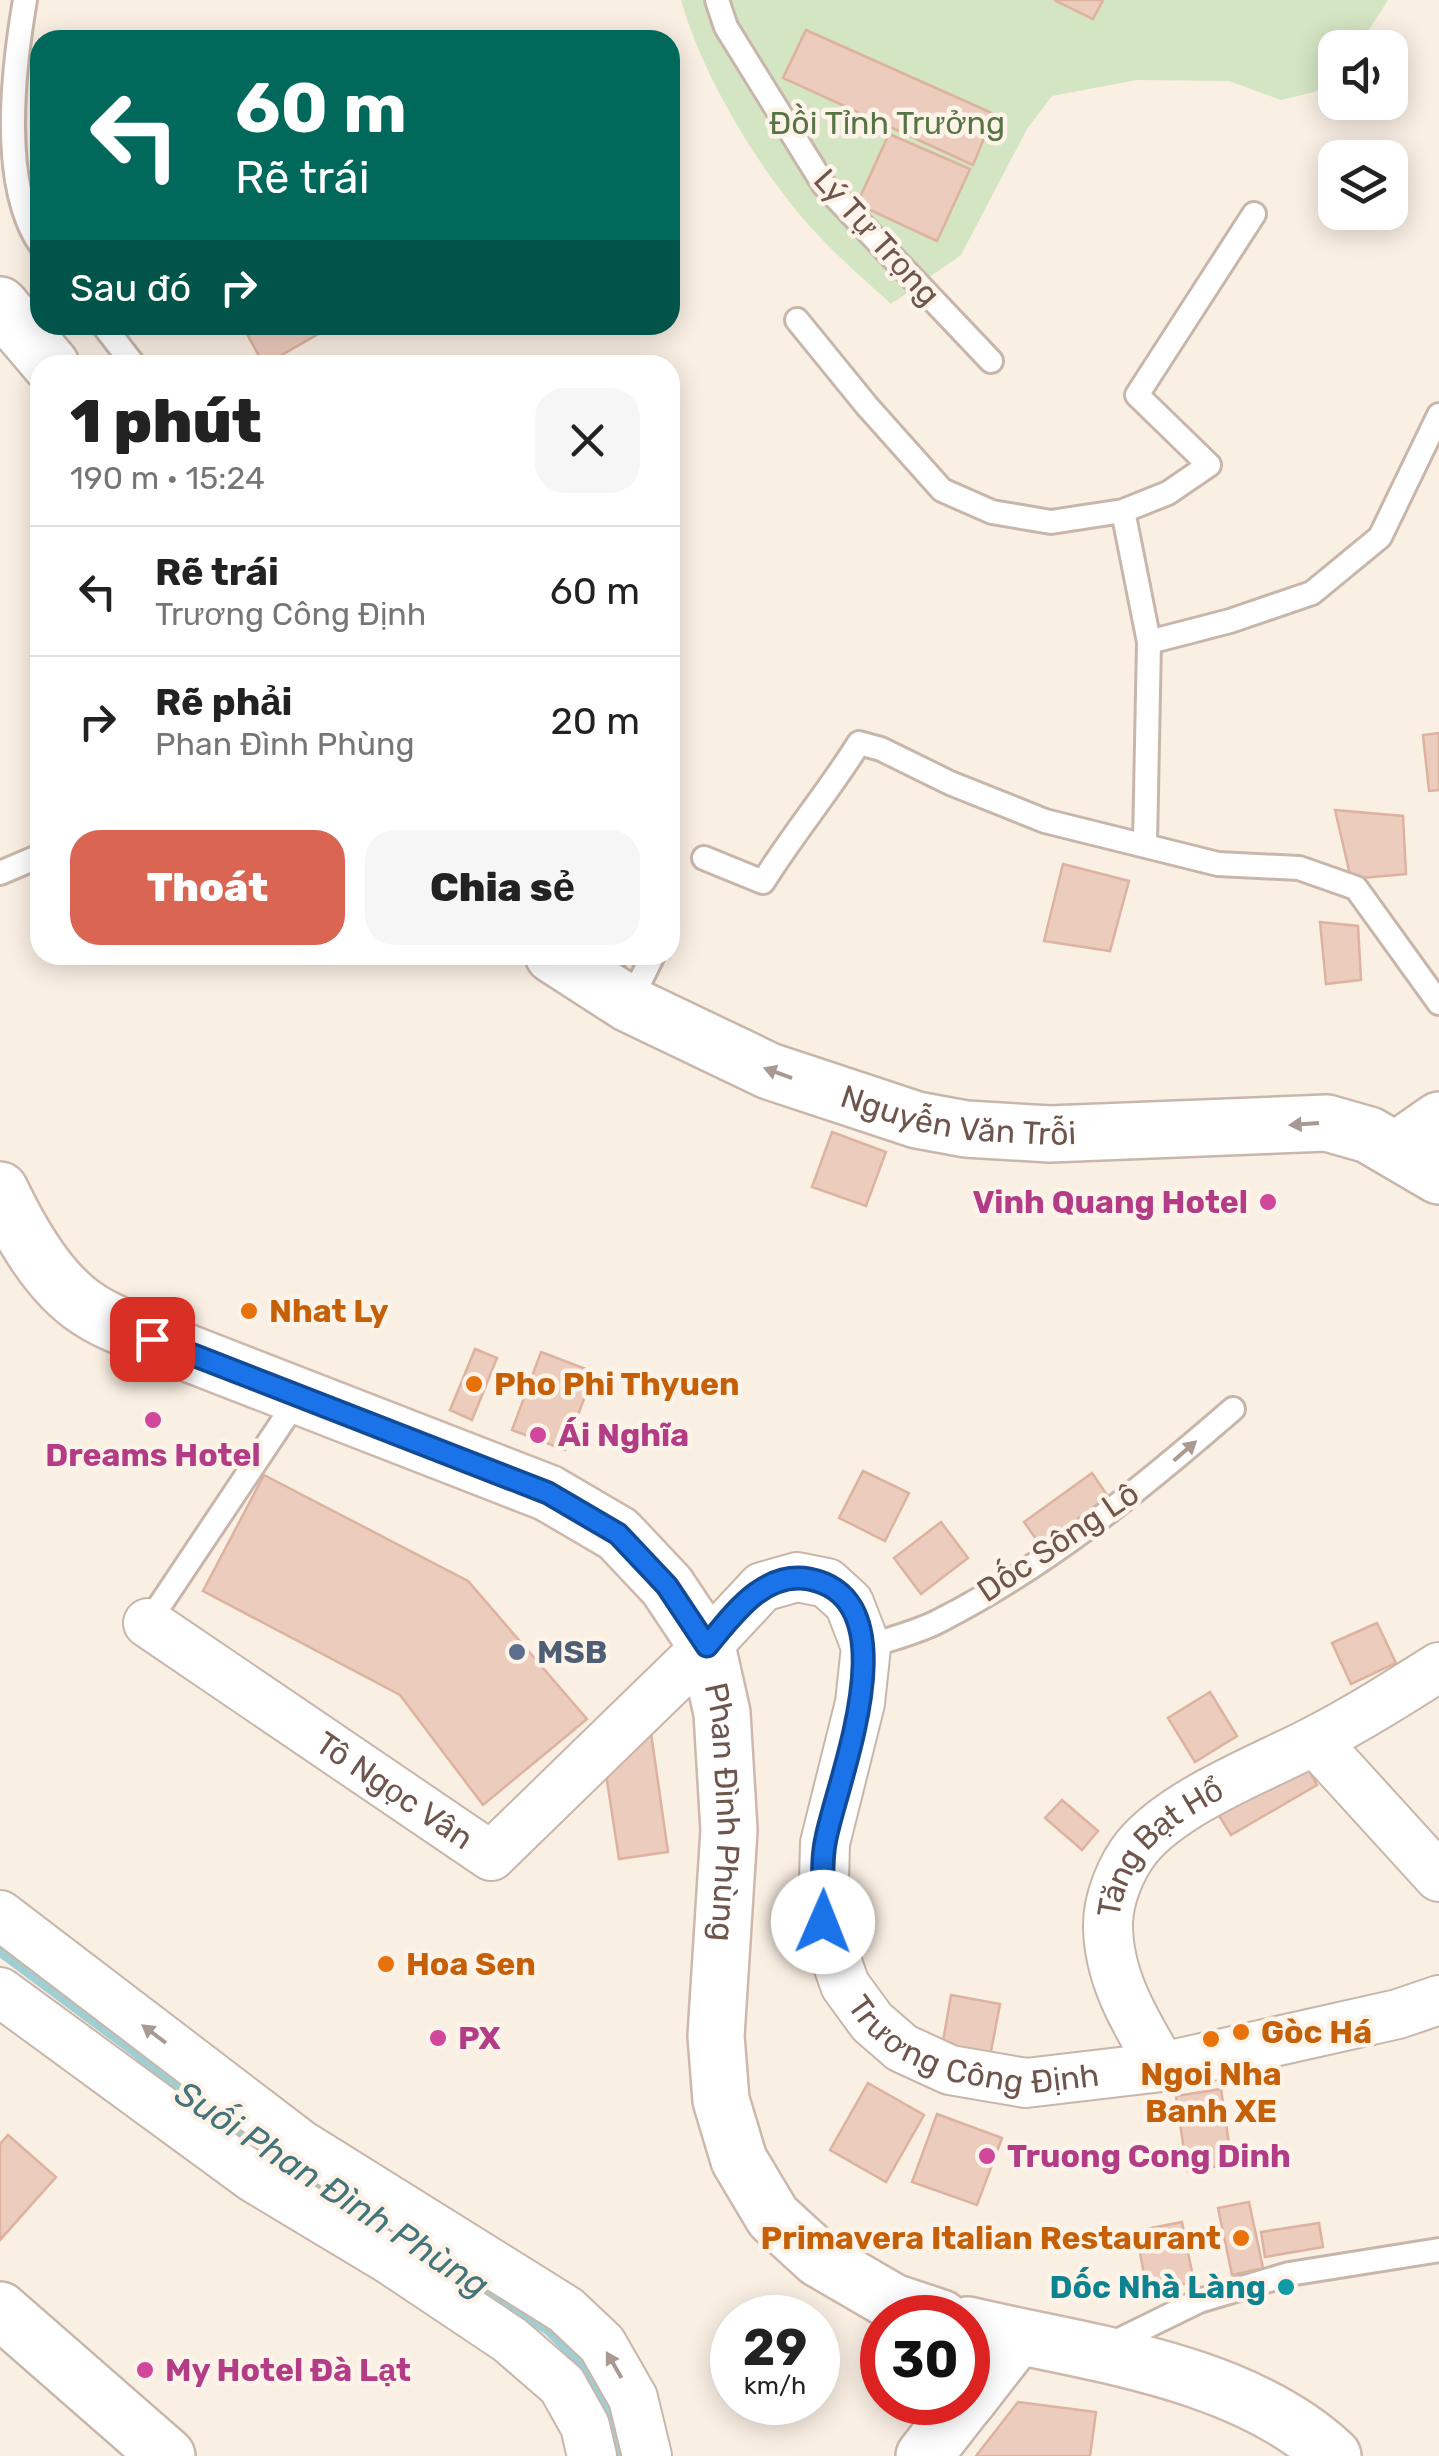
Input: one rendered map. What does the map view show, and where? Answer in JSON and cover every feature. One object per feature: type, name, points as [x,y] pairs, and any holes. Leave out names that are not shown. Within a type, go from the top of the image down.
[{"type":"main road","points":[[0,305],[43,355]]},
{"type":"main road","name":"Nguyễn Văn Trỗi","points":[[569,965],[629,1004],[769,1070],[917,1120],[1050,1134],[1328,1123],[1425,1148]]},
{"type":"main road","name":"Phan Đình Phùng","points":[[0,1190],[60,1286],[88,1310],[152,1339],[548,1493],[618,1534],[667,1586],[707,1646],[722,1713],[729,1830],[716,2036],[721,2100],[739,2160],[773,2217],[819,2258],[881,2295]]},
{"type":"main road","points":[[0,2310],[167,2456]]},
{"type":"main road","points":[[992,2331],[1095,2352],[1198,2380],[1275,2414],[1333,2456]]},
{"type":"main road","points":[[924,2456],[948,2425]]},
{"type":"street","name":"Trương Công Định","points":[[707,1646],[762,1587],[797,1577],[827,1583],[849,1603],[866,1647],[860,1703],[824,1843],[823,1922],[845,1985],[872,2022],[902,2048],[950,2070],[1026,2083],[1162,2067],[1398,2014],[1439,2000]]},
{"type":"street","name":"Tô Ngọc Vân","points":[[148,1623],[490,1856],[707,1646]]},
{"type":"street","name":"Tăng Bạt Hổ","points":[[1162,2067],[1125,2003],[1112,1959],[1108,1923],[1118,1878],[1136,1848],[1170,1817],[1315,1741],[1439,1667]]},
{"type":"street","points":[[1315,1741],[1439,1877]]},
{"type":"street","points":[[0,1915],[300,2144],[566,2310],[602,2344],[633,2398],[648,2456]]},
{"type":"street","points":[[0,1992],[254,2178],[392,2261],[510,2340],[562,2386],[585,2426],[592,2456]]},
{"type":"lane","points":[[26,0],[16,56],[12,169],[30,232]]},
{"type":"lane","name":"Lý Tự Trọng","points":[[717,0],[726,27],[824,185],[991,361]]},
{"type":"lane","points":[[797,320],[942,490],[992,512],[1050,522],[1123,511],[1168,493],[1209,465],[1137,396],[1254,214]]},
{"type":"lane","points":[[111,335],[126,355]]},
{"type":"lane","points":[[1149,642],[1230,622],[1312,593],[1380,537],[1439,415]]},
{"type":"lane","points":[[1123,511],[1149,642],[1145,844]]},
{"type":"lane","points":[[704,858],[763,882],[859,743],[1045,821],[1218,864],[1299,868],[1356,888],[1439,1002]]},
{"type":"lane","points":[[0,873],[30,860]]},
{"type":"lane","points":[[629,1004],[648,965]]},
{"type":"lane","points":[[148,1623],[299,1397]]},
{"type":"lane","name":"Dốc Sông Lô","points":[[866,1647],[936,1623],[1075,1538],[1233,1409]]},
{"type":"lane","points":[[1095,2352],[1199,2300],[1290,2274],[1439,2250]]},
{"type":"green space","name":"Đồi Tỉnh Trưởng","points":[[681,0],[1388,0],[1369,30],[1318,30],[1318,91],[1281,100],[1229,81],[1137,80],[1052,96],[1027,129],[961,255],[891,304],[817,234],[776,184],[719,93]]},
{"type":"building","points":[[1054,0],[1103,0],[1093,19]]},
{"type":"building","points":[[806,30],[994,114],[973,165],[783,78]]},
{"type":"building","points":[[889,134],[970,169],[937,241],[857,204]]},
{"type":"building","points":[[248,335],[316,335],[282,355],[258,355]]},
{"type":"building","points":[[1439,733],[1439,790],[1429,791],[1423,735]]},
{"type":"building","points":[[1335,810],[1403,816],[1406,874],[1351,879]]},
{"type":"building","points":[[1063,864],[1129,881],[1110,951],[1044,941]]},
{"type":"building","points":[[1320,922],[1358,926],[1361,980],[1326,984]]},
{"type":"building","points":[[593,965],[625,965],[619,982]]},
{"type":"building","points":[[832,1132],[886,1152],[866,1206],[812,1187]]},
{"type":"building","name":"Pho Phi Thyuen","points":[[475,1349],[497,1358],[472,1420],[450,1410]]},
{"type":"building","points":[[541,1352],[594,1372],[565,1450],[512,1430]]},
{"type":"building","points":[[863,1471],[909,1493],[885,1541],[839,1518]]},
{"type":"building","points":[[1092,1473],[1109,1498],[1041,1546],[1024,1522]]},
{"type":"building","points":[[264,1475],[468,1581],[587,1719],[483,1805],[400,1695],[203,1591]]},
{"type":"building","points":[[941,1522],[968,1558],[921,1594],[894,1558]]},
{"type":"building","points":[[1377,1623],[1396,1663],[1351,1684],[1332,1643]]},
{"type":"building","points":[[1210,1692],[1237,1736],[1195,1762],[1168,1718]]},
{"type":"building","points":[[651,1733],[668,1852],[619,1859],[604,1761]]},
{"type":"building","points":[[1305,1763],[1317,1785],[1231,1835],[1218,1814]]},
{"type":"building","points":[[1062,1800],[1098,1831],[1082,1850],[1045,1818]]},
{"type":"building","points":[[951,1995],[1000,2004],[989,2062],[941,2053]]},
{"type":"building","points":[[868,2083],[924,2115],[886,2182],[830,2150]]},
{"type":"building","points":[[1221,2089],[1232,2164],[1187,2171],[1176,2096]]},
{"type":"building","points":[[937,2114],[1002,2138],[977,2205],[912,2182]]},
{"type":"building","points":[[8,2135],[56,2177],[0,2240],[0,2144]]},
{"type":"building","name":"Primavera Italian Restaurant","points":[[1249,2202],[1263,2268],[1232,2275],[1218,2208]]},
{"type":"building","points":[[1182,2222],[1194,2282],[1147,2291],[1136,2231]]},
{"type":"building","points":[[1319,2223],[1323,2247],[1265,2257],[1261,2232]]},
{"type":"building","points":[[1018,2402],[1096,2412],[1090,2456],[976,2456]]},
{"type":"waterway","name":"Suối Phan Đình Phùng","points":[[0,1951],[132,2049],[245,2140],[549,2330],[589,2370],[607,2402],[622,2456]]},
{"type":"place","name":"Vinh Quang Hotel","points":[[1268,1202]]},
{"type":"place","name":"Nhat Ly","points":[[249,1311]]},
{"type":"place","name":"Pho Phi Thyuen","points":[[474,1384]]},
{"type":"place","name":"Dreams Hotel","points":[[153,1420]]},
{"type":"place","name":"Ái Nghĩa","points":[[538,1435]]},
{"type":"place","name":"MSB","points":[[517,1652]]},
{"type":"place","name":"Hoa Sen","points":[[386,1964]]},
{"type":"place","name":"Gòc Há","points":[[1241,2032]]},
{"type":"place","name":"PX","points":[[438,2038]]},
{"type":"place","name":"Ngoi Nha Banh XE","points":[[1211,2039]]},
{"type":"place","name":"Truong Cong Dinh","points":[[987,2156]]},
{"type":"place","name":"Primavera Italian Restaurant","points":[[1241,2238]]},
{"type":"place","name":"Dốc Nhà Làng","points":[[1286,2287]]},
{"type":"place","name":"My Hotel Đà Lạt","points":[[145,2370]]},
{"type":"route","points":[[152,1339],[548,1493],[618,1534],[667,1586],[707,1646],[762,1587],[797,1577],[827,1583],[849,1603],[866,1647],[860,1703],[824,1843],[823,1922]]}]
